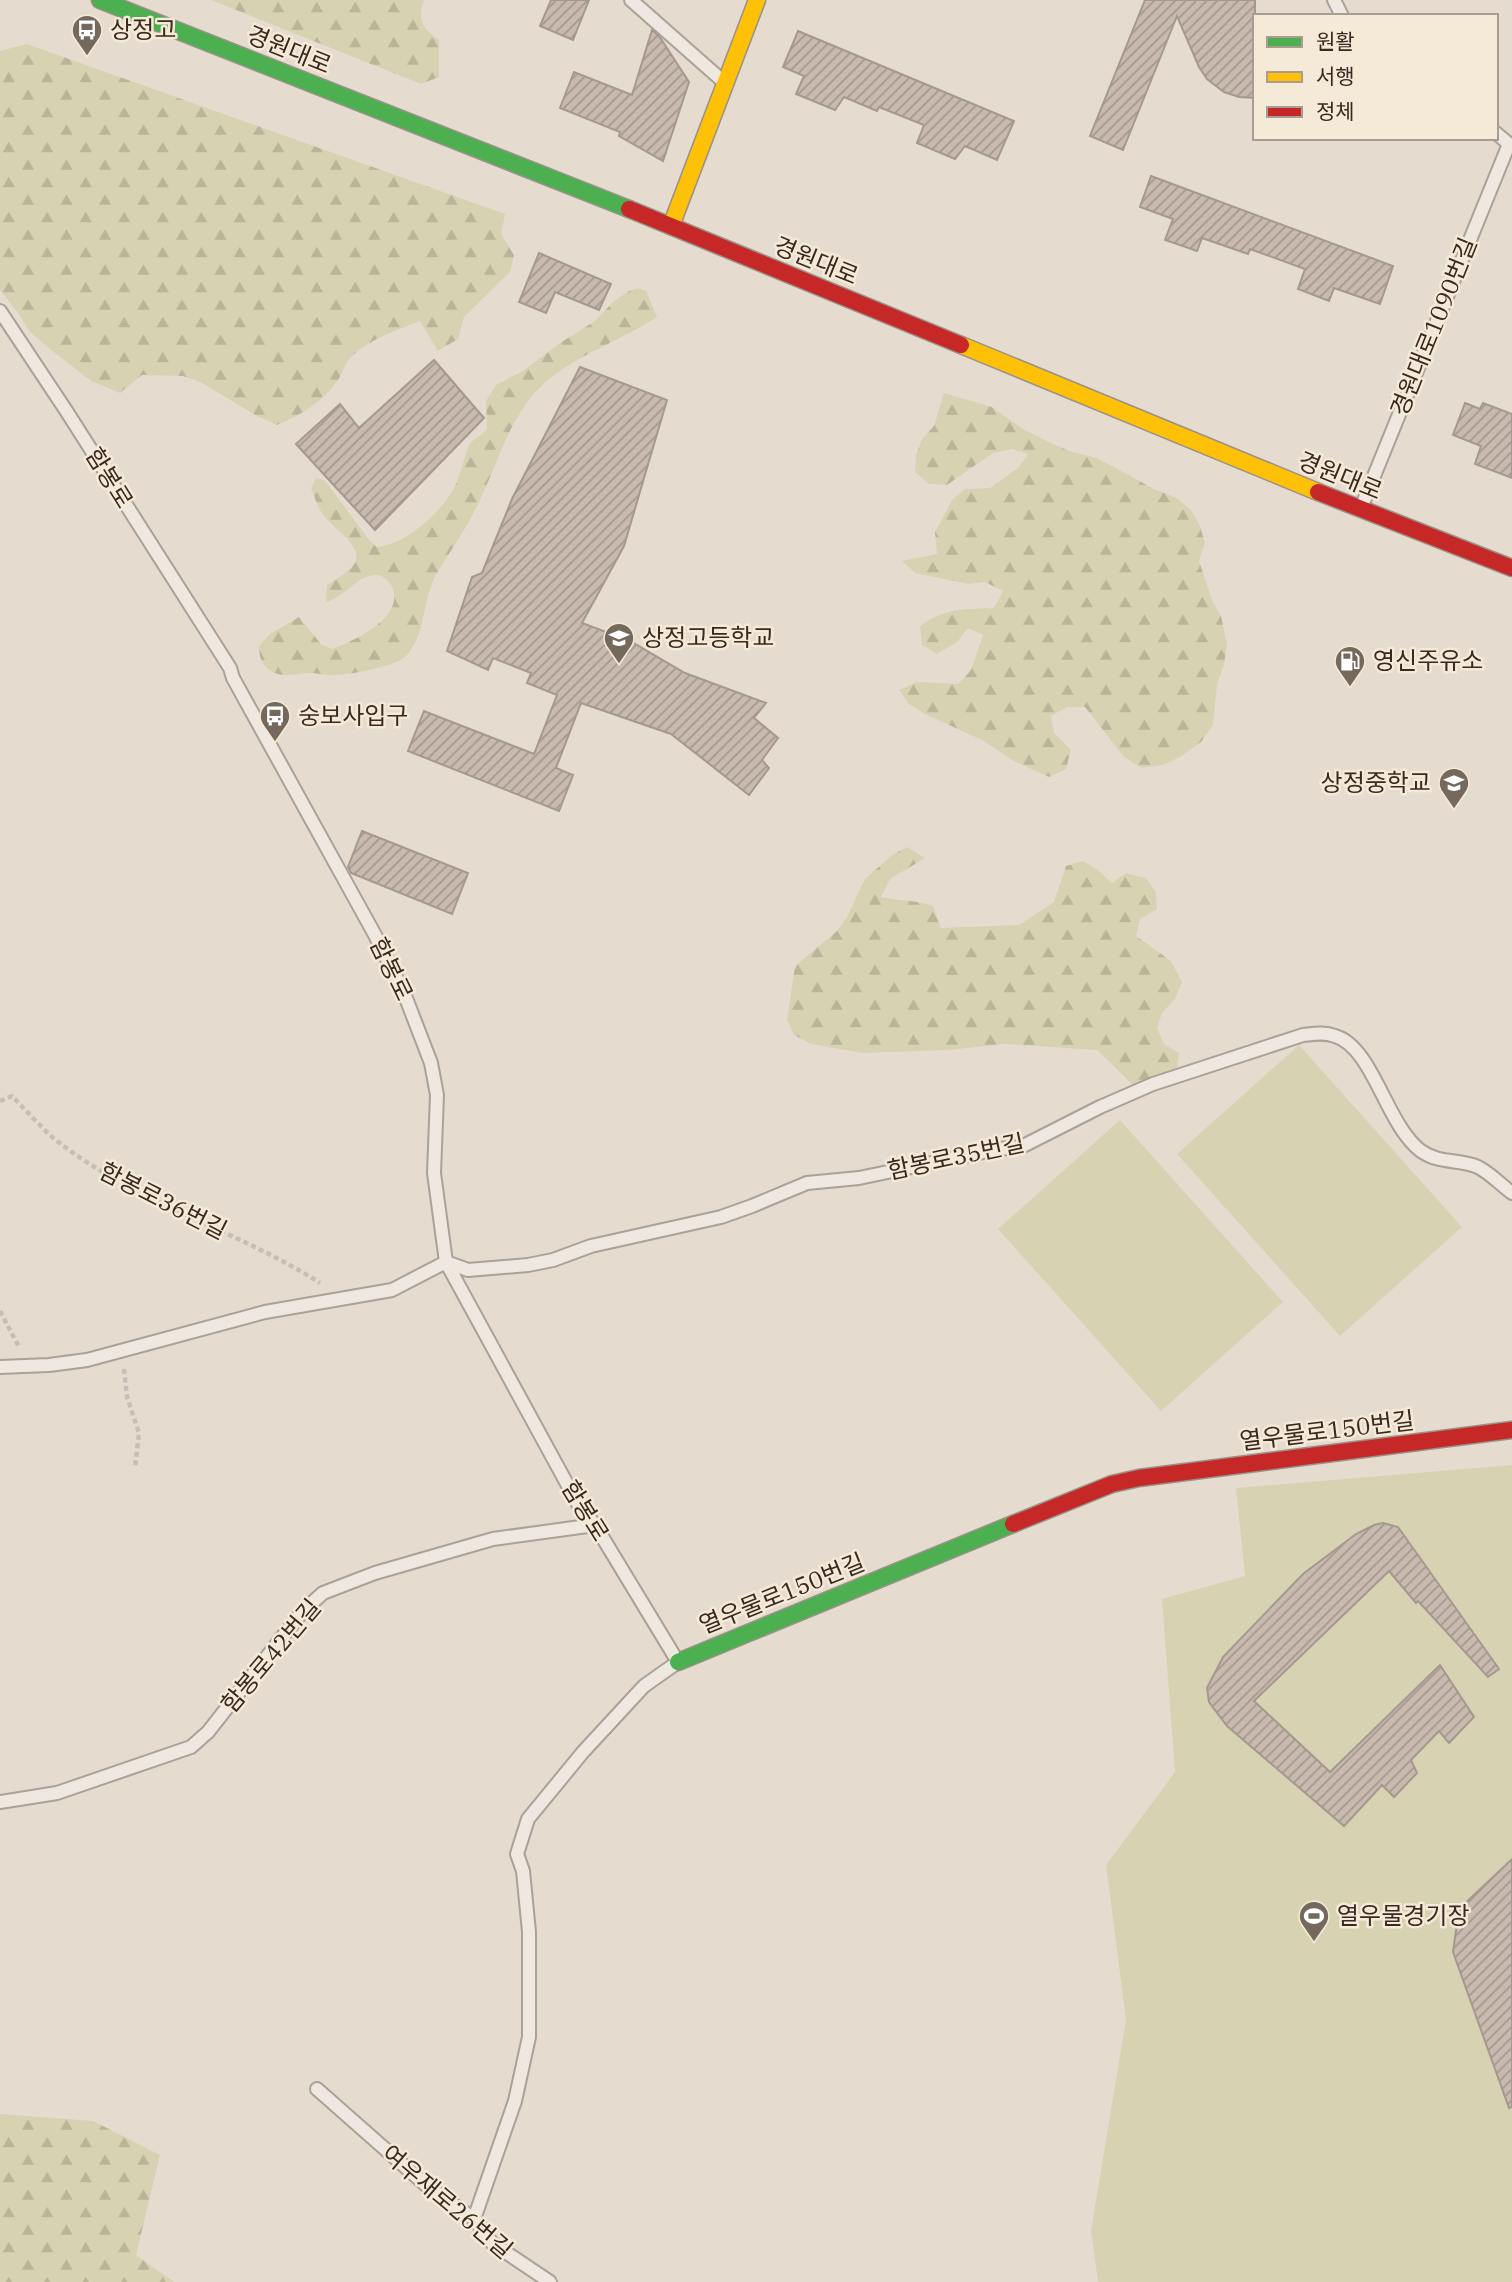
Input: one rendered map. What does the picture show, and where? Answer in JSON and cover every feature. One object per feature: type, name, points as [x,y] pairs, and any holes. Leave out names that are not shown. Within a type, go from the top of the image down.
[{"type":"main road","name":"경원대로","points":[[100,0],[671,226],[1360,509],[1512,568]]},
{"type":"main road","points":[[671,226],[757,0]]},
{"type":"main road","name":"열우물로150번길","points":[[678,1662],[1112,1484],[1139,1478],[1512,1430]]},
{"type":"lane","points":[[631,0],[726,85]]},
{"type":"lane","name":"경원대로1090번길","points":[[1360,509],[1509,144],[1498,135]]},
{"type":"lane","name":"함봉로","points":[[0,311],[230,668],[233,678],[375,934],[404,993],[431,1063],[436,1095],[434,1173],[446,1262],[578,1504],[595,1525],[678,1662]]},
{"type":"lane","name":"함봉로35번길","points":[[446,1262],[468,1270],[528,1265],[553,1260],[591,1246],[721,1217],[807,1183],[859,1178],[985,1151],[1021,1147],[1153,1084],[1303,1035],[1322,1033],[1338,1036],[1353,1045],[1404,1134],[1422,1152],[1443,1161],[1477,1166],[1512,1194]]},
{"type":"lane","points":[[0,1367],[87,1360],[265,1312],[392,1290],[446,1262]]},
{"type":"lane","name":"함봉로42번길","points":[[0,1802],[57,1793],[191,1747],[208,1732],[302,1612],[323,1593],[375,1573],[493,1539],[595,1525]]},
{"type":"lane","name":"열우물로150번길","points":[[474,2218],[515,2101],[528,2037],[529,1932],[523,1871],[517,1854],[528,1819],[583,1752],[644,1686],[678,1662]]},
{"type":"lane","name":"여우재로26번길","points":[[317,2089],[427,2186],[474,2218],[492,2243],[550,2282]]},
{"type":"path","name":"함봉로36번길","points":[[0,1101],[12,1096],[56,1140],[97,1168],[294,1266],[321,1284],[334,1300]]},
{"type":"path","points":[[0,1311],[30,1366]]},
{"type":"path","points":[[123,1352],[127,1397],[139,1433],[135,1468]]},
{"type":"green space","points":[[211,0],[424,0],[422,23],[428,32],[439,40],[439,77],[421,84]]},
{"type":"green space","points":[[27,44],[505,214],[501,234],[514,255],[510,272],[464,317],[458,339],[438,351],[420,321],[384,335],[352,356],[332,388],[318,401],[277,425],[202,383],[183,376],[142,375],[120,393],[91,381],[29,331],[0,290],[0,51]]},
{"type":"green space","points":[[638,288],[646,291],[657,317],[559,371],[534,393],[514,422],[473,514],[435,577],[421,628],[406,656],[381,667],[337,675],[283,675],[266,667],[259,653],[259,646],[270,634],[299,617],[321,644],[332,649],[376,626],[392,607],[394,596],[391,585],[384,577],[376,575],[361,580],[326,602],[327,585],[351,568],[356,554],[350,542],[320,510],[311,488],[316,478],[324,480],[377,547],[388,545],[412,533],[443,505],[458,479],[469,444],[487,429],[486,401],[496,385],[523,371],[595,321],[614,301]]},
{"type":"green space","points":[[944,393],[992,407],[1023,429],[1069,451],[1097,458],[1156,490],[1175,497],[1191,510],[1205,543],[1199,561],[1212,600],[1221,616],[1227,645],[1217,685],[1213,725],[1201,742],[1180,757],[1163,765],[1141,768],[1124,757],[1085,707],[1067,707],[1051,716],[1054,733],[1071,750],[1066,769],[1049,777],[1014,761],[982,740],[925,714],[909,704],[899,690],[917,682],[958,684],[971,670],[983,635],[968,628],[957,642],[937,654],[922,645],[920,626],[938,616],[955,611],[994,608],[1003,591],[985,582],[968,584],[915,573],[902,561],[937,554],[935,532],[952,500],[965,489],[990,488],[1018,468],[1028,454],[1012,449],[993,453],[947,485],[929,484],[915,472],[916,455],[922,439],[934,426]]},
{"type":"green space","points":[[907,847],[925,858],[890,879],[881,897],[933,906],[941,928],[1019,925],[1054,902],[1066,866],[1083,861],[1112,883],[1126,873],[1146,878],[1156,892],[1157,909],[1140,919],[1136,936],[1171,961],[1182,982],[1175,999],[1162,1013],[1157,1028],[1164,1044],[1179,1053],[1176,1076],[1138,1090],[1097,1050],[1005,1044],[948,1050],[863,1053],[811,1044],[794,1035],[787,1020],[795,966],[837,931],[847,917],[865,879],[892,855]]},
{"type":"green space","points":[[1299,1045],[1462,1227],[1340,1336],[1177,1154]]},
{"type":"green space","points":[[1120,1120],[1283,1302],[1161,1411],[998,1229]]},
{"type":"green space","name":"열우물경기장","points":[[1512,1465],[1512,2282],[1098,2282],[1091,2231],[1126,2020],[1106,1865],[1175,1772],[1162,1599],[1245,1576],[1236,1488]]},
{"type":"green space","points":[[0,2114],[93,2121],[160,2155],[136,2255],[174,2282],[0,2282]]},
{"type":"building","points":[[551,0],[589,0],[573,40],[540,26]]},
{"type":"building","points":[[1145,0],[1255,0],[1253,98],[1224,92],[1207,79],[1177,16],[1123,150],[1090,136]]},
{"type":"building","points":[[652,30],[659,36],[689,82],[663,161],[619,136],[620,132],[560,108],[574,72],[632,95]]},
{"type":"building","points":[[798,31],[1014,121],[997,160],[965,146],[955,159],[917,143],[924,125],[879,107],[877,111],[844,97],[835,110],[796,94],[804,76],[783,67]]},
{"type":"building","points":[[1151,176],[1393,266],[1380,304],[1334,288],[1329,301],[1298,289],[1305,269],[1250,249],[1248,254],[1202,238],[1197,251],[1165,240],[1173,219],[1140,207]]},
{"type":"building","points":[[539,253],[611,284],[599,310],[555,292],[546,313],[519,302]]},
{"type":"building","points":[[434,360],[484,418],[375,530],[296,444],[340,404],[359,428]]},
{"type":"building","points":[[580,367],[667,400],[624,546],[582,623],[630,641],[685,673],[766,703],[754,718],[778,738],[762,760],[769,768],[749,795],[671,734],[581,703],[556,768],[573,775],[559,811],[408,751],[424,711],[534,754],[557,695],[527,683],[531,673],[493,658],[488,670],[447,651],[472,577],[482,573],[512,499]]},
{"type":"building","points":[[1465,403],[1480,409],[1483,403],[1512,414],[1512,478],[1475,464],[1481,446],[1453,435]]},
{"type":"building","points":[[362,831],[468,873],[452,914],[351,873],[348,867]]},
{"type":"building","points":[[1383,1523],[1398,1527],[1499,1669],[1488,1677],[1418,1601],[1416,1603],[1389,1571],[1254,1701],[1330,1772],[1440,1665],[1474,1717],[1449,1743],[1439,1731],[1411,1760],[1417,1773],[1394,1797],[1382,1785],[1344,1826],[1227,1726],[1209,1702],[1207,1688],[1223,1657],[1303,1574],[1356,1534]]},
{"type":"building","points":[[1512,1859],[1512,2107],[1509,2108],[1453,1952],[1459,1909]]},
{"type":"traffic: fast","points":[[100,0],[629,209]]},
{"type":"traffic: fast","points":[[678,1662],[1013,1524]]},
{"type":"traffic: slow","points":[[671,226],[757,0]]},
{"type":"traffic: slow","points":[[961,345],[1318,492]]},
{"type":"traffic: jam","points":[[629,209],[961,345]]},
{"type":"traffic: jam","points":[[1318,492],[1512,568]]},
{"type":"traffic: jam","points":[[1013,1524],[1112,1484],[1139,1478],[1512,1430]]},
{"type":"place","name":"상정고","points":[[87,57]]},
{"type":"place","name":"상정고등학교","points":[[619,665]]},
{"type":"place","name":"영신주유소","points":[[1350,688]]},
{"type":"place","name":"숭보사입구","points":[[275,743]]},
{"type":"place","name":"상정중학교","points":[[1454,810]]},
{"type":"place","name":"열우물경기장","points":[[1314,1943]]}]
